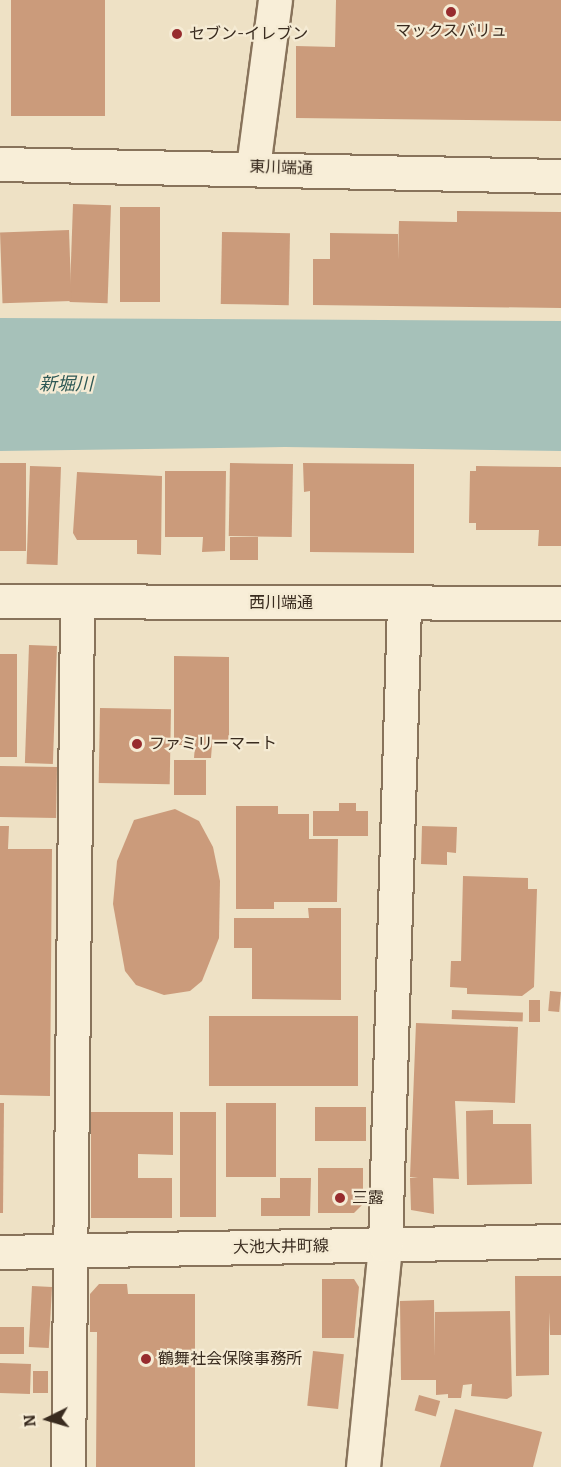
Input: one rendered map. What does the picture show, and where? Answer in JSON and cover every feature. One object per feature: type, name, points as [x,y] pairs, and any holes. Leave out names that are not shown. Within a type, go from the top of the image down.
[{"type":"street","points":[[253,167],[275,0]]},
{"type":"street","name":"東川端通","points":[[0,164],[253,167],[561,176]]},
{"type":"street","name":"西川端通","points":[[0,601],[561,603]]},
{"type":"street","points":[[68,1467],[77,602]]},
{"type":"street","points":[[363,1467],[385,1245],[404,604]]},
{"type":"street","name":"大池大井町線","points":[[0,1252],[561,1241]]},
{"type":"water","name":"新堀川","points":[[0,318],[561,321],[561,451],[285,447],[0,451]]},
{"type":"building","points":[[11,0],[105,0],[105,116],[11,116]]},
{"type":"building","points":[[336,0],[561,0],[561,121],[296,118],[296,46],[335,47]]},
{"type":"building","points":[[73,204],[111,205],[108,303],[70,302]]},
{"type":"building","points":[[120,207],[160,207],[160,302],[120,302]]},
{"type":"building","points":[[457,211],[561,212],[561,308],[313,305],[313,259],[330,259],[330,233],[398,234],[398,260],[399,221],[457,222]]},
{"type":"building","points":[[69,230],[71,301],[3,303],[0,232]]},
{"type":"building","points":[[222,232],[290,233],[289,305],[221,304]]},
{"type":"building","points":[[0,463],[26,463],[26,551],[0,551]]},
{"type":"building","points":[[230,463],[293,464],[292,537],[229,536]]},
{"type":"building","points":[[303,463],[414,464],[414,553],[310,552],[310,491],[304,492]]},
{"type":"building","points":[[30,466],[61,467],[58,565],[27,564]]},
{"type":"building","points":[[476,466],[561,467],[561,546],[538,546],[539,530],[476,530],[476,523],[469,523],[470,471],[476,471]]},
{"type":"building","points":[[165,471],[226,471],[225,551],[202,552],[203,537],[165,537]]},
{"type":"building","points":[[77,472],[162,476],[161,555],[137,554],[137,540],[77,540],[73,533]]},
{"type":"building","points":[[230,537],[258,537],[258,560],[230,560]]},
{"type":"building","points":[[29,645],[57,646],[53,764],[25,763]]},
{"type":"building","points":[[0,654],[17,654],[17,757],[0,757]]},
{"type":"building","points":[[174,656],[229,657],[229,745],[212,745],[211,758],[194,758],[195,745],[174,745]]},
{"type":"building","points":[[100,708],[171,709],[170,784],[99,783]]},
{"type":"building","points":[[174,760],[206,760],[206,795],[174,795]]},
{"type":"building","points":[[0,766],[57,767],[56,818],[0,817]]},
{"type":"building","points":[[339,803],[356,803],[356,811],[368,811],[368,836],[313,836],[313,811],[339,811]]},
{"type":"building","points":[[236,806],[278,806],[278,814],[309,814],[309,839],[338,839],[337,902],[274,902],[274,909],[236,909]]},
{"type":"building","points":[[175,809],[199,821],[213,847],[220,881],[219,938],[202,981],[190,991],[164,995],[136,985],[125,971],[113,904],[117,861],[134,820]]},
{"type":"building","points":[[0,826],[9,826],[8,849],[52,849],[50,1096],[0,1095]]},
{"type":"building","points":[[422,826],[457,827],[456,853],[447,852],[447,865],[421,864]]},
{"type":"building","points":[[463,876],[528,878],[528,889],[537,889],[534,987],[522,996],[467,994],[467,988],[450,987],[451,961],[461,961]]},
{"type":"building","points":[[308,908],[341,908],[341,1000],[252,999],[252,948],[234,948],[234,918],[309,918]]},
{"type":"building","points":[[550,991],[561,992],[559,1012],[548,1011]]},
{"type":"building","points":[[529,1000],[540,1000],[540,1022],[529,1022]]},
{"type":"building","points":[[452,1010],[523,1012],[523,1021],[452,1019]]},
{"type":"building","points":[[209,1016],[358,1016],[358,1086],[209,1086]]},
{"type":"building","points":[[416,1023],[518,1027],[515,1103],[455,1101],[459,1179],[433,1178],[434,1214],[411,1210],[410,1178],[418,1178],[410,1177]]},
{"type":"building","points":[[0,1103],[4,1103],[3,1213],[0,1213]]},
{"type":"building","points":[[226,1103],[276,1103],[276,1177],[226,1177]]},
{"type":"building","points":[[315,1107],[366,1107],[366,1141],[315,1141]]},
{"type":"building","points":[[493,1110],[493,1124],[531,1124],[532,1184],[467,1185],[466,1111]]},
{"type":"building","points":[[91,1112],[173,1112],[173,1155],[138,1154],[138,1178],[172,1178],[172,1218],[91,1218]]},
{"type":"building","points":[[180,1112],[216,1112],[216,1217],[180,1217]]},
{"type":"building","points":[[318,1168],[363,1168],[363,1204],[354,1213],[318,1213]]},
{"type":"building","points":[[280,1178],[311,1178],[310,1216],[261,1216],[261,1198],[280,1198]]},
{"type":"building","points":[[515,1276],[561,1276],[561,1335],[550,1335],[549,1312],[549,1375],[516,1376]]},
{"type":"building","points":[[322,1279],[354,1279],[359,1287],[354,1338],[322,1338]]},
{"type":"building","points":[[99,1284],[127,1284],[128,1294],[195,1294],[195,1467],[96,1467],[97,1332],[90,1332],[90,1294]]},
{"type":"building","points":[[32,1286],[52,1287],[49,1348],[29,1347]]},
{"type":"building","points":[[434,1300],[435,1357],[435,1312],[510,1311],[512,1396],[507,1399],[471,1396],[472,1384],[463,1385],[461,1398],[448,1398],[448,1394],[436,1395],[436,1380],[401,1380],[400,1301]]},
{"type":"building","points":[[0,1327],[24,1327],[24,1354],[0,1354]]},
{"type":"building","points":[[313,1351],[344,1354],[338,1409],[307,1406]]},
{"type":"building","points":[[0,1363],[31,1364],[30,1394],[0,1393]]},
{"type":"building","points":[[33,1371],[48,1371],[48,1393],[33,1393]]},
{"type":"building","points":[[419,1395],[440,1401],[436,1416],[415,1410]]},
{"type":"building","points":[[455,1409],[542,1432],[533,1467],[440,1467]]},
{"type":"place","name":"マックスバリュ","points":[[451,12]]},
{"type":"place","name":"セブン-イレブン","points":[[177,34]]},
{"type":"place","name":"ファミリーマート","points":[[137,744]]},
{"type":"place","name":"三露","points":[[340,1198]]},
{"type":"place","name":"鶴舞社会保険事務所","points":[[146,1359]]}]
